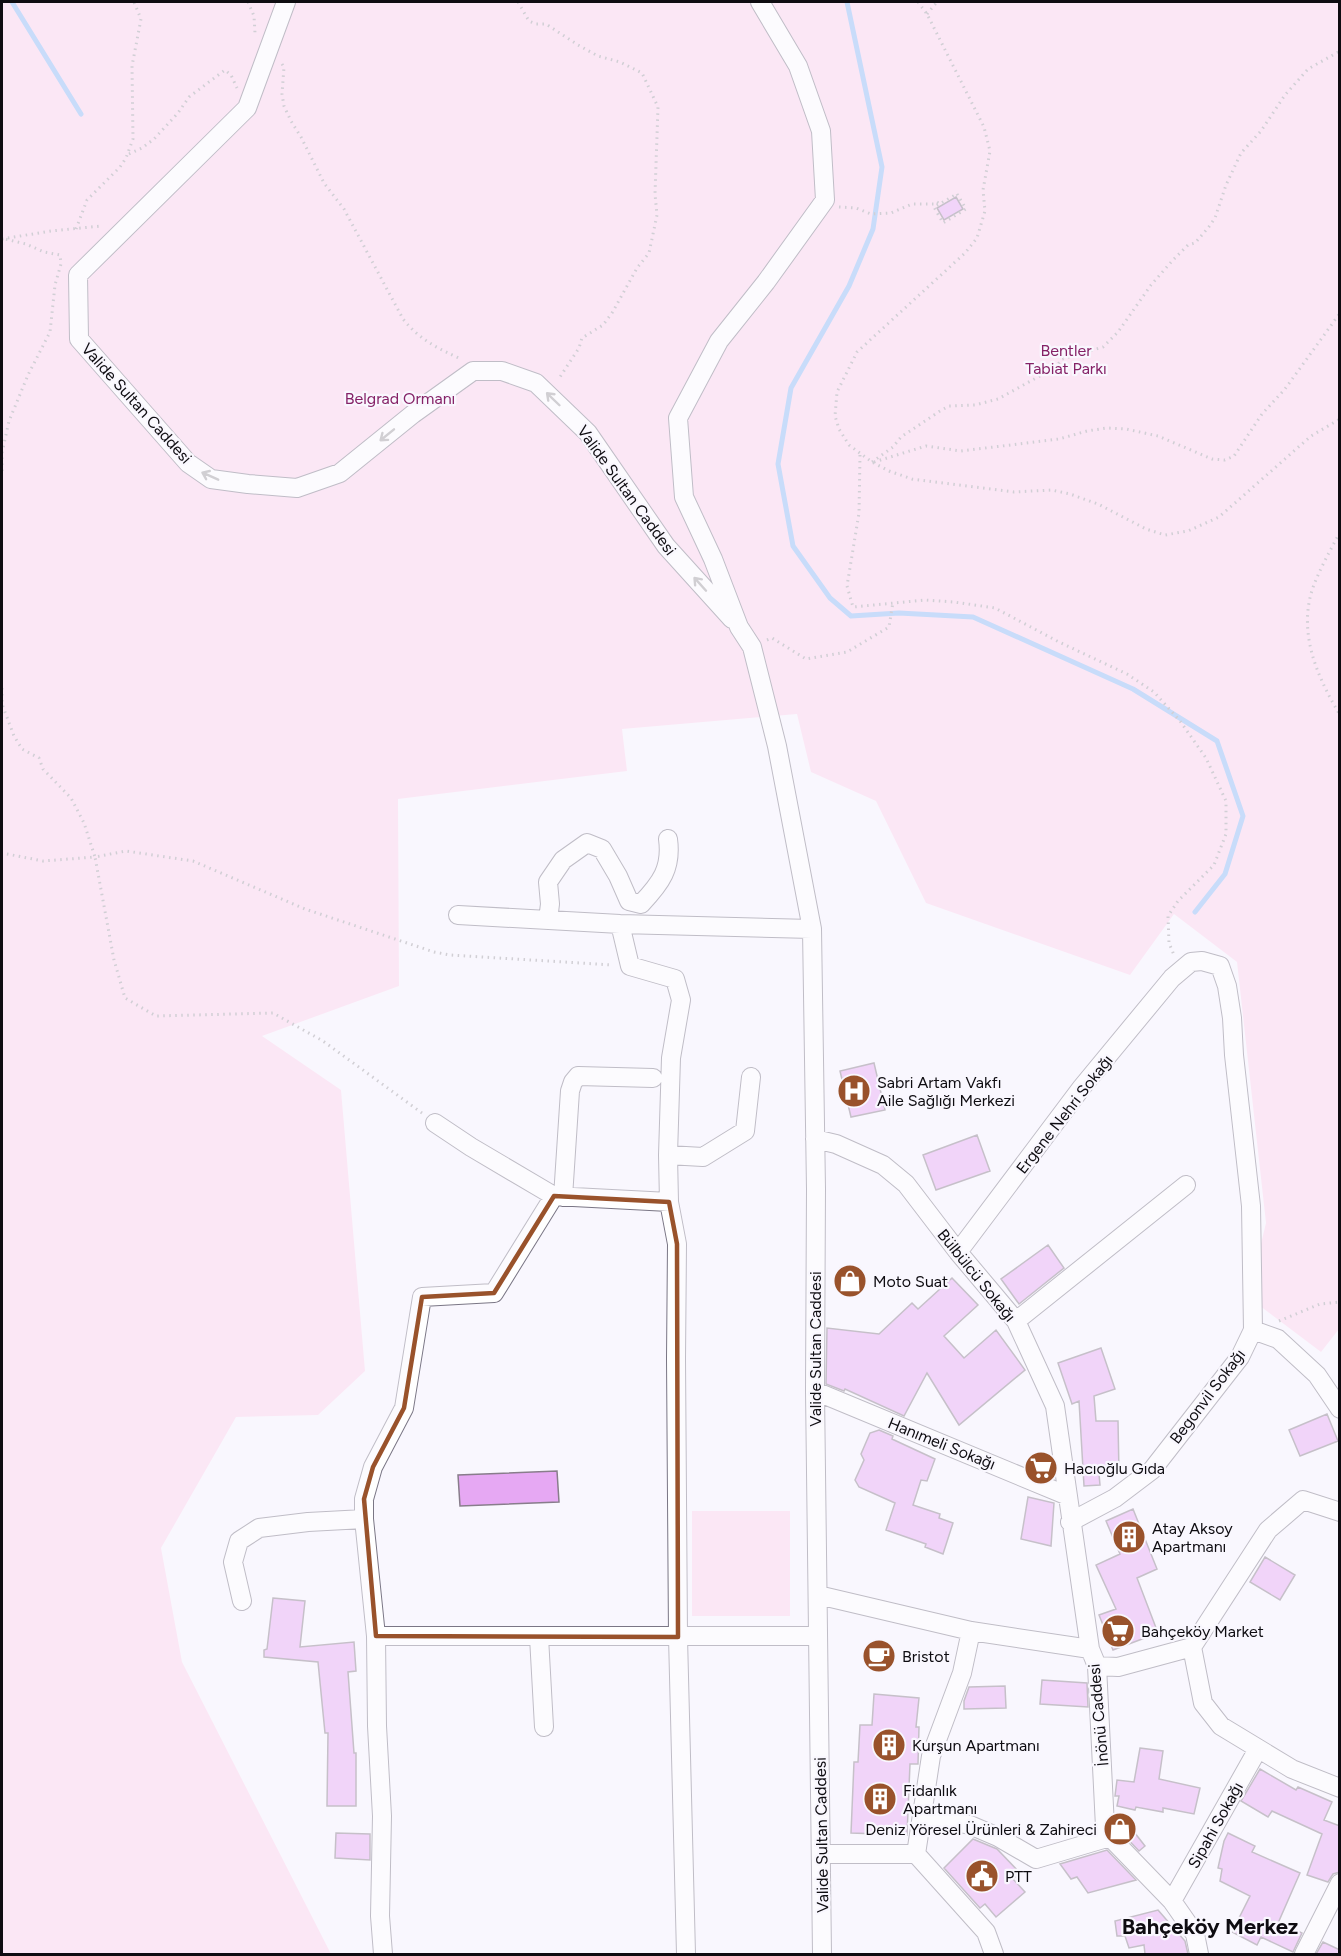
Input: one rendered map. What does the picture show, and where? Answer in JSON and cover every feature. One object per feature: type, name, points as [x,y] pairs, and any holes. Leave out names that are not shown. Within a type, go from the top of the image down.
[{"type":"street","name":"Valide Sultan Caddesi","points":[[286,2],[247,108],[78,275],[79,339],[188,463],[211,479],[248,484],[297,488],[340,473],[413,414],[473,371],[502,371],[536,383],[588,433],[666,546],[739,627],[752,647],[777,746],[812,929],[822,1954]]},
{"type":"street","points":[[739,627],[713,559],[684,497],[678,418],[719,341],[766,282],[825,200],[821,131],[798,66],[760,2]]},
{"type":"street","points":[[641,904],[657,887],[670,857],[668,838]]},
{"type":"street","points":[[548,920],[550,904],[548,882],[563,860],[587,843],[602,849],[618,876],[629,902],[641,904]]},
{"type":"street","points":[[641,904],[644,925]]},
{"type":"street","points":[[458,915],[644,925],[812,929]]},
{"type":"street","points":[[620,924],[630,966],[675,979],[681,1000],[670,1058],[668,1155],[669,1202],[677,1244],[678,1637],[686,1954]]},
{"type":"street","points":[[1177,974],[1191,962],[1202,961],[1220,966],[1227,986],[1251,1206],[1253,1330],[1278,1339],[1317,1375],[1340,1409]]},
{"type":"street","name":"Ergene Nehri Sokağı","points":[[958,1252],[1076,1096],[1177,974]]},
{"type":"street","points":[[383,1954],[382,1815],[377,1726],[376,1636],[364,1499],[373,1467],[404,1408],[422,1297],[494,1293],[558,1197],[570,1091],[578,1076],[653,1078]]},
{"type":"street","points":[[668,1155],[703,1157],[745,1131],[751,1077]]},
{"type":"street","points":[[435,1123],[471,1147],[558,1197],[669,1202]]},
{"type":"street","name":"Bülbülcü Sokağı","points":[[815,1139],[837,1144],[883,1165],[906,1184],[958,1252],[1016,1321],[1055,1406],[1070,1522],[1094,1658]]},
{"type":"street","points":[[1016,1321],[1186,1185]]},
{"type":"street","name":"Begonvil Sokağı","points":[[1070,1522],[1115,1498],[1152,1470],[1240,1356],[1253,1330]]},
{"type":"street","name":"Hanımeli Sokağı","points":[[815,1391],[1068,1496]]},
{"type":"street","points":[[1094,1658],[1118,1667],[1192,1647],[1268,1530],[1303,1500],[1340,1512]]},
{"type":"street","points":[[242,1601],[232,1562],[239,1541],[249,1534],[259,1528],[364,1519]]},
{"type":"street","name":"İnönü Caddesi","points":[[818,1595],[1094,1658],[1105,1827],[1110,1837]]},
{"type":"street","points":[[916,1854],[931,1756],[962,1673],[971,1631]]},
{"type":"street","points":[[376,1636],[818,1636]]},
{"type":"street","points":[[539,1636],[544,1727]]},
{"type":"street","points":[[1192,1647],[1203,1703],[1221,1726],[1292,1769],[1340,1788]]},
{"type":"street","name":"Sipahi Sokağı","points":[[1172,1901],[1258,1749]]},
{"type":"street","points":[[923,1816],[970,1825],[998,1837],[1036,1859],[1110,1837],[1172,1901],[1196,1934],[1199,1954]]},
{"type":"street","points":[[821,1854],[916,1854],[986,1932],[994,1954]]},
{"type":"street","points":[[1304,1954],[1340,1883]]},
{"type":"path","points":[[76,229],[87,200],[114,176],[128,155],[133,139],[132,66],[141,19],[134,2]]},
{"type":"path","points":[[518,2],[529,21],[546,24],[597,56],[620,62],[642,73],[658,107],[655,194],[657,215],[649,253],[637,267],[608,319],[603,325],[582,338],[579,348],[549,394]]},
{"type":"path","points":[[918,2],[927,14],[984,127],[990,151],[983,190],[985,211],[977,238],[965,253],[857,352],[837,392],[835,416],[839,429],[849,445],[860,455],[889,471],[912,478],[1014,492],[1052,490],[1070,494],[1098,504],[1146,529],[1165,535],[1188,531],[1219,517],[1311,436],[1340,419]]},
{"type":"path","points":[[927,14],[937,2]]},
{"type":"path","points":[[269,47],[284,67],[282,94],[284,106],[291,121],[324,183],[344,209],[403,319],[415,334],[427,343],[480,371]]},
{"type":"path","points":[[872,462],[893,447],[900,437],[949,406],[975,405],[998,399],[1056,367],[1062,359],[1103,347],[1118,332],[1151,285],[1188,245],[1195,243],[1212,223],[1241,153],[1260,131],[1285,95],[1308,69],[1340,51]]},
{"type":"path","points":[[128,155],[154,139],[189,97],[225,70],[231,75],[247,108]]},
{"type":"path","points":[[856,208],[871,214],[891,213],[912,204],[935,204],[937,202],[940,204],[957,194],[966,209],[943,223],[934,207],[940,204]]},
{"type":"path","points":[[3,239],[99,226],[115,231],[119,235]]},
{"type":"path","points":[[2,471],[2,453],[9,421],[28,375],[50,332],[56,285],[62,264],[60,255],[3,239]]},
{"type":"path","points":[[872,462],[927,446],[961,451],[1059,439],[1107,428],[1158,436],[1212,459],[1226,460],[1234,456],[1256,422],[1285,388],[1340,313]]},
{"type":"path","points":[[860,455],[859,513],[847,586],[853,607],[925,600],[995,608],[1127,674],[1154,692],[1180,721],[1206,758],[1226,801],[1226,834],[1214,865],[1178,901],[1168,916],[1169,943],[1177,974]]},
{"type":"path","points":[[1340,532],[1314,584],[1309,610],[1308,641],[1317,673],[1340,715]]},
{"type":"path","points":[[752,647],[772,638],[806,659],[847,652],[889,627],[893,602]]},
{"type":"path","points":[[2,688],[3,704],[22,748],[39,758],[43,769],[71,798],[84,823],[95,857],[114,960],[125,998],[156,1016],[273,1013],[323,1041],[435,1123]]},
{"type":"path","points":[[2,853],[43,861],[95,857],[126,851],[193,861],[305,909],[442,954],[630,966]]},
{"type":"path","points":[[1253,1330],[1320,1304],[1340,1302]]},
{"type":"highlighted area","points":[[554,1196],[669,1202],[677,1244],[678,1637],[376,1636],[364,1499],[373,1467],[404,1408],[422,1297],[494,1293]]},
{"type":"green space","name":"Belgrad Ormanı","points":[[2,2],[1339,2],[1339,1329],[1321,1352],[1248,1297],[1266,1223],[1237,962],[1174,914],[1130,975],[926,903],[876,801],[811,772],[797,714],[622,729],[627,771],[398,799],[399,986],[262,1036],[341,1090],[365,1371],[318,1415],[236,1417],[161,1548],[182,1662],[331,1954],[2,1954]]},
{"type":"green space","points":[[692,1511],[790,1511],[790,1616],[692,1616]]},
{"type":"building","points":[[956,197],[963,209],[944,220],[937,208]]},
{"type":"building","points":[[874,1063],[885,1110],[851,1117],[840,1071]]},
{"type":"building","points":[[977,1135],[990,1171],[936,1190],[923,1155]]},
{"type":"building","points":[[1048,1245],[1064,1268],[1019,1304],[1001,1279]]},
{"type":"building","points":[[952,1278],[978,1305],[944,1336],[964,1358],[996,1330],[1025,1370],[959,1425],[927,1373],[904,1416],[845,1389],[844,1391],[826,1384],[827,1328],[879,1334],[912,1303],[918,1309]]},
{"type":"building","points":[[1101,1348],[1115,1389],[1094,1396],[1096,1421],[1118,1421],[1119,1473],[1099,1474],[1100,1485],[1084,1486],[1079,1401],[1072,1404],[1058,1363]]},
{"type":"building","points":[[1327,1414],[1338,1441],[1300,1456],[1289,1430]]},
{"type":"building","points":[[879,1430],[893,1436],[892,1439],[935,1459],[927,1481],[921,1480],[913,1505],[940,1514],[939,1518],[953,1523],[943,1554],[925,1547],[926,1544],[886,1530],[895,1503],[859,1487],[855,1480],[864,1460],[861,1454],[870,1433]]},
{"type":"building","points":[[557,1471],[559,1502],[460,1506],[458,1475]]},
{"type":"building","points":[[1028,1497],[1054,1503],[1051,1546],[1021,1539]]},
{"type":"building","points":[[1133,1509],[1157,1569],[1137,1578],[1158,1633],[1113,1650],[1099,1615],[1116,1609],[1096,1565],[1120,1554],[1106,1521]]},
{"type":"building","points":[[1265,1557],[1295,1575],[1280,1600],[1250,1582]]},
{"type":"building","points":[[273,1598],[305,1601],[300,1647],[354,1642],[356,1671],[348,1672],[354,1753],[356,1753],[356,1806],[327,1806],[328,1733],[325,1733],[318,1662],[264,1657]]},
{"type":"building","points":[[1042,1680],[1087,1683],[1088,1707],[1040,1704]]},
{"type":"building","points":[[1005,1686],[1006,1708],[964,1709],[969,1687]]},
{"type":"building","points":[[874,1694],[919,1698],[916,1727],[919,1727],[918,1764],[910,1764],[907,1835],[851,1833],[854,1762],[858,1762],[860,1725],[872,1725]]},
{"type":"building","points":[[1140,1748],[1163,1751],[1159,1779],[1200,1788],[1194,1814],[1163,1808],[1163,1812],[1117,1806],[1119,1796],[1115,1796],[1117,1780],[1134,1782]]},
{"type":"building","points":[[1260,1769],[1296,1790],[1298,1787],[1332,1802],[1324,1820],[1340,1826],[1340,1872],[1333,1874],[1328,1882],[1307,1875],[1322,1834],[1272,1811],[1268,1817],[1241,1801]]},
{"type":"building","points":[[1124,1819],[1145,1846],[1139,1851],[1119,1830],[1117,1825]]},
{"type":"building","points":[[336,1833],[370,1834],[370,1860],[335,1858]]},
{"type":"building","points":[[1228,1833],[1255,1846],[1252,1852],[1300,1873],[1279,1921],[1302,1933],[1293,1952],[1261,1937],[1257,1945],[1232,1932],[1250,1896],[1220,1881],[1222,1869],[1218,1868]]},
{"type":"building","name":"PTT","points":[[973,1839],[997,1849],[1020,1873],[1013,1879],[1025,1892],[996,1917],[985,1904],[980,1908],[944,1868]]},
{"type":"building","points":[[1107,1850],[1136,1880],[1088,1893],[1077,1877],[1071,1879],[1060,1864]]},
{"type":"building","points":[[1158,1910],[1185,1941],[1188,1954],[1145,1954],[1144,1945],[1129,1948],[1125,1936],[1117,1936],[1115,1921]]},
{"type":"building","points":[[1323,1942],[1340,1950],[1340,1954],[1316,1954]]},
{"type":"waterway","points":[[12,2],[81,114]]},
{"type":"waterway","points":[[847,2],[882,167],[873,229],[849,286],[791,388],[778,464],[793,546],[830,598],[851,616],[899,613],[973,617],[1133,689],[1217,741],[1243,816],[1225,874],[1195,912]]},
{"type":"place","name":"Sabri Artam Vakfı Aile Sağlığı Merkezi","points":[[854,1091]]},
{"type":"place","name":"Moto Suat","points":[[850,1281]]},
{"type":"place","name":"Hacıoğlu Gıda","points":[[1041,1468]]},
{"type":"place","name":"Atay Aksoy Apartmanı","points":[[1129,1537]]},
{"type":"place","name":"Bahçeköy Market","points":[[1118,1631]]},
{"type":"place","name":"Bristot","points":[[879,1656]]},
{"type":"place","name":"Kurşun Apartmanı","points":[[889,1745]]},
{"type":"place","name":"Fidanlık Apartmanı","points":[[880,1799]]},
{"type":"place","name":"Deniz Yöresel Ürünleri & Zahireci","points":[[1120,1829]]},
{"type":"place","name":"PTT","points":[[982,1876]]},
{"type":"district","name":"Bahçeköy Merkez","points":[[1210,1926]]},
{"type":"park label","name":"Bentler Tabiat Parkı","points":[[1066,359]]}]
